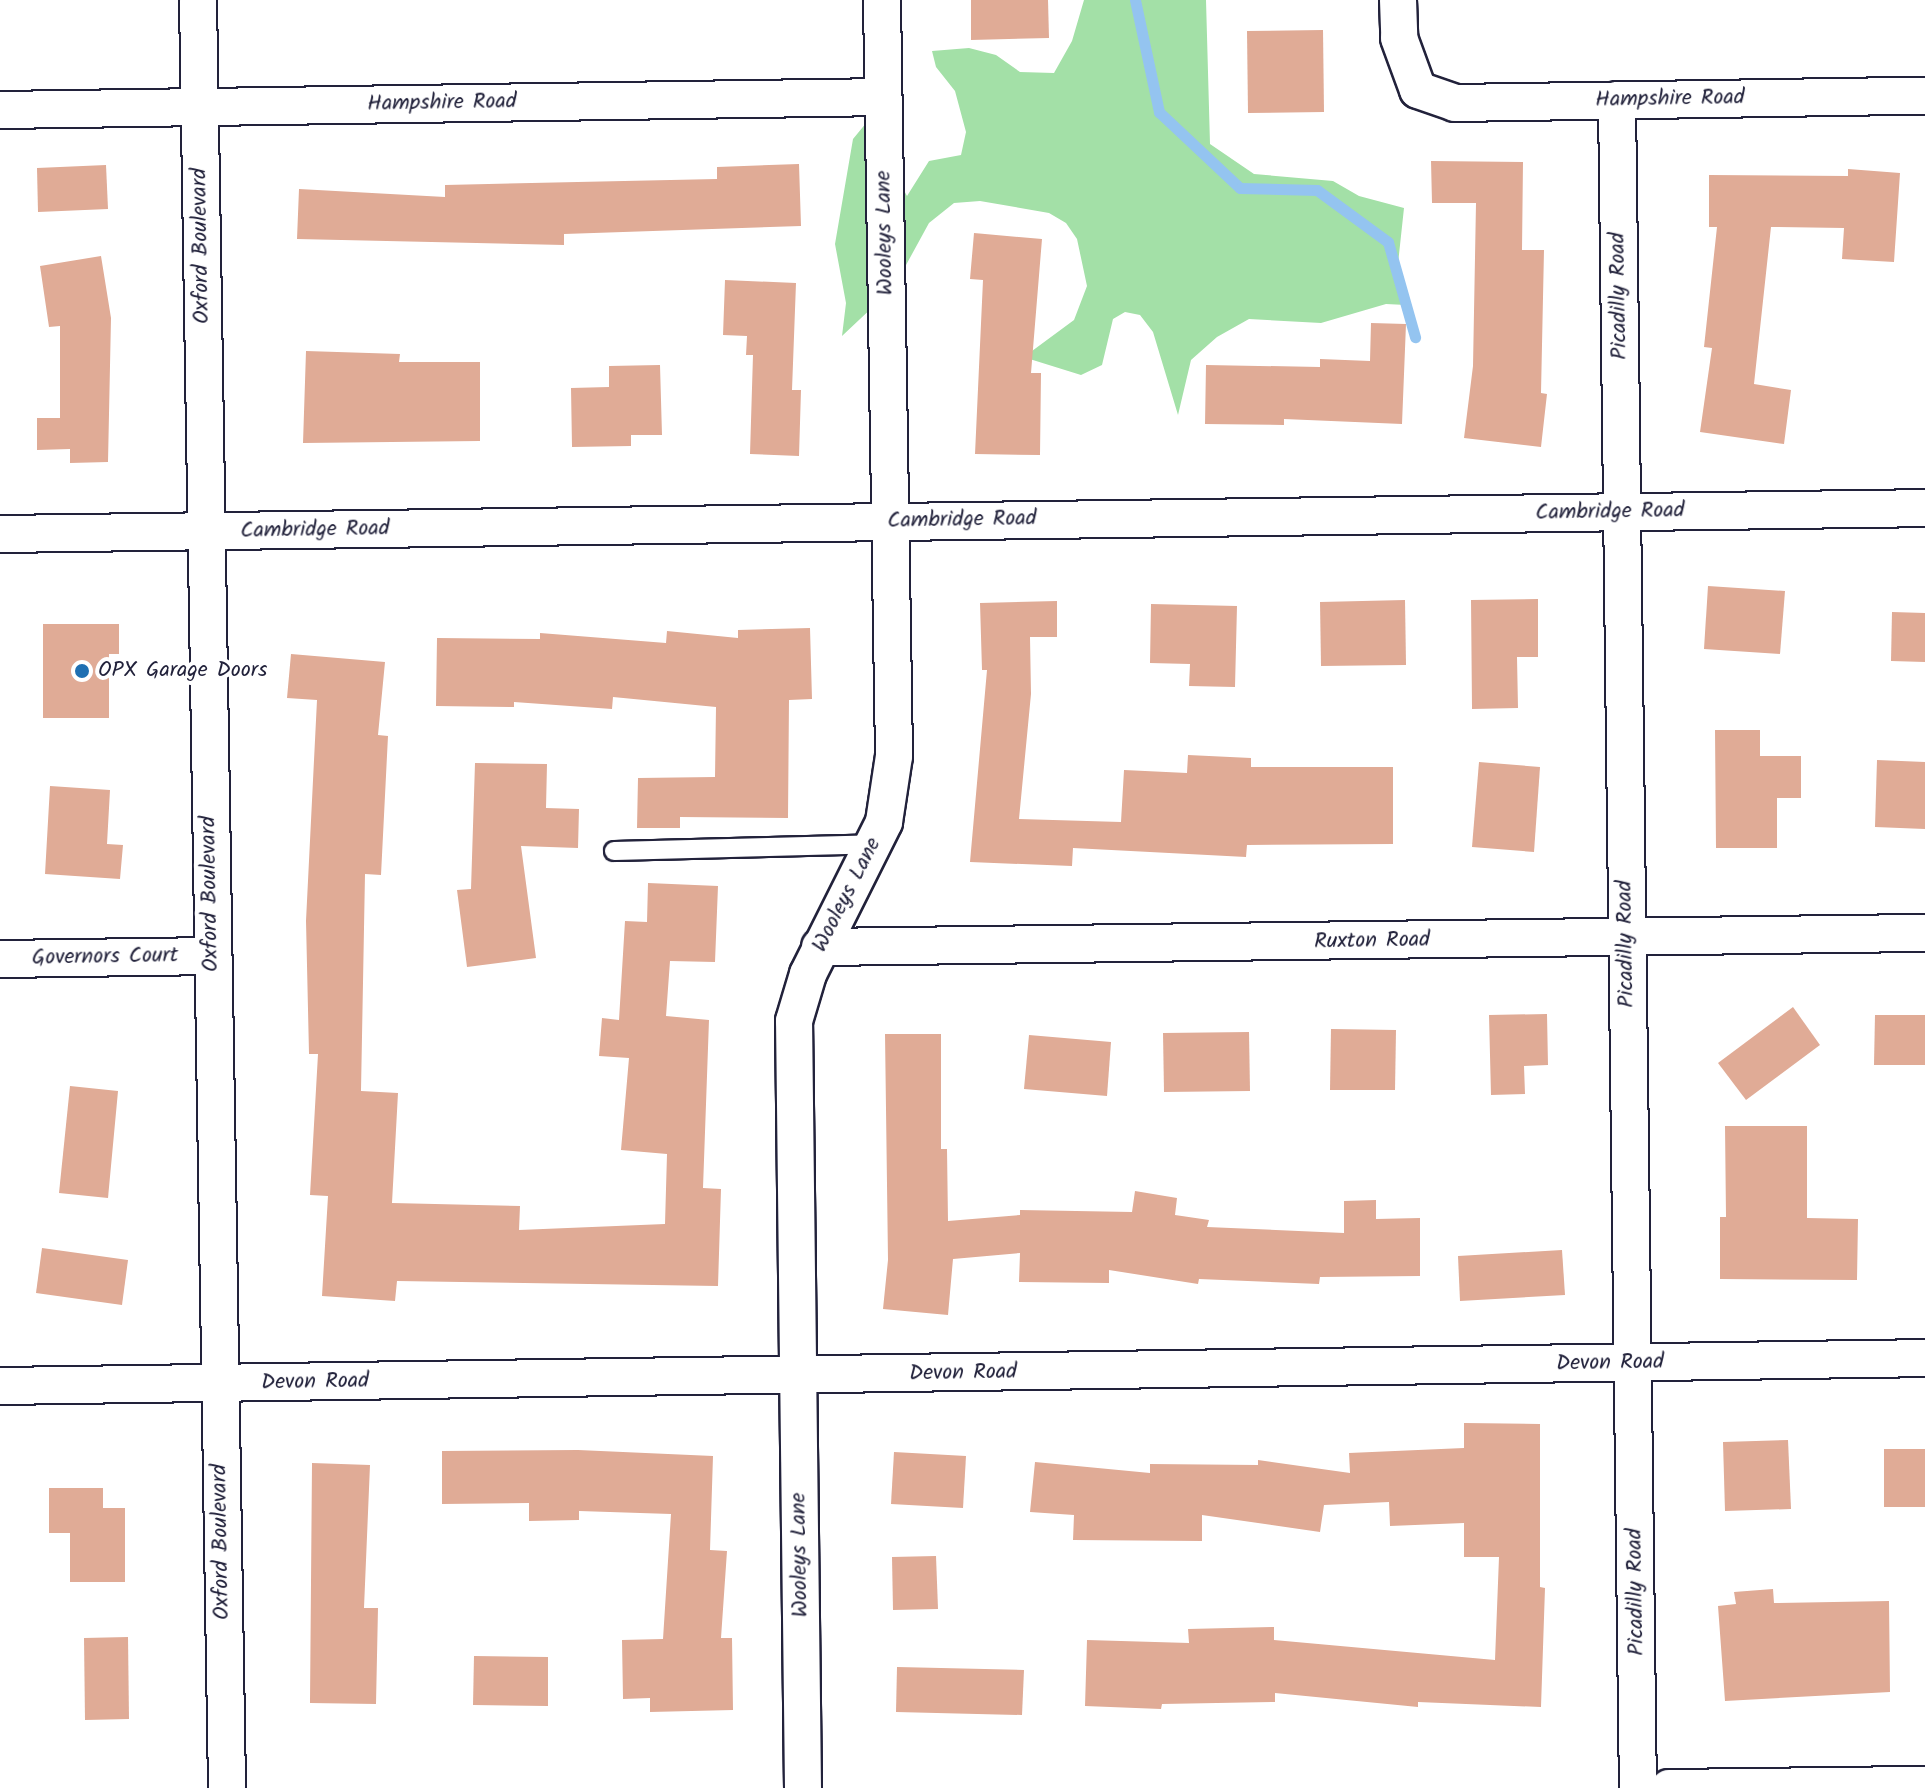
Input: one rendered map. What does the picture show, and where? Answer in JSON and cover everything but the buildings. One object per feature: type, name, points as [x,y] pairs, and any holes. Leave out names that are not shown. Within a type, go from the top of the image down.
[{"type":"street","name":"Oxford Boulevard","points":[[198,0],[210,956],[227,1788]]},
{"type":"street","name":"Wooleys Lane","points":[[803,1788],[794,1021],[820,947],[875,844],[894,756],[895,578],[889,521],[882,0]]},
{"type":"street","name":"Hampshire Road","points":[[1398,0],[1399,38],[1418,90],[1455,103],[1925,96]]},
{"type":"street","name":"Hampshire Road","points":[[0,110],[883,97]]},
{"type":"street","name":"Picadilly Road","points":[[1617,100],[1638,1788]]},
{"type":"street","name":"Cambridge Road","points":[[0,534],[1925,508]]},
{"type":"street","name":"Ruxton Road","points":[[820,947],[1925,933]]},
{"type":"street","name":"Governors Court","points":[[0,959],[210,956]]},
{"type":"street","name":"Devon Road","points":[[0,1386],[1925,1358]]},
{"type":"street","points":[[1669,1788],[1925,1785]]},
{"type":"lane","points":[[614,851],[875,844]]},
{"type":"green space","points":[[1084,0],[1206,0],[1210,144],[1254,174],[1333,181],[1359,196],[1404,208],[1397,273],[1406,305],[1386,304],[1321,323],[1249,319],[1217,337],[1191,360],[1178,415],[1153,332],[1140,315],[1125,312],[1113,319],[1102,365],[1081,375],[1010,353],[1032,351],[1074,320],[1087,286],[1077,239],[1066,223],[1049,213],[980,201],[954,203],[929,223],[894,287],[842,336],[846,303],[835,244],[853,139],[867,122],[907,196],[929,161],[961,155],[966,132],[955,91],[936,67],[932,51],[969,48],[996,55],[1020,72],[1054,73],[1072,41]]},
{"type":"waterway","points":[[1135,0],[1159,112],[1240,188],[1317,190],[1388,242],[1415,337]]},
{"type":"place","name":"OPX Garage Doors","points":[[82,671]]}]
